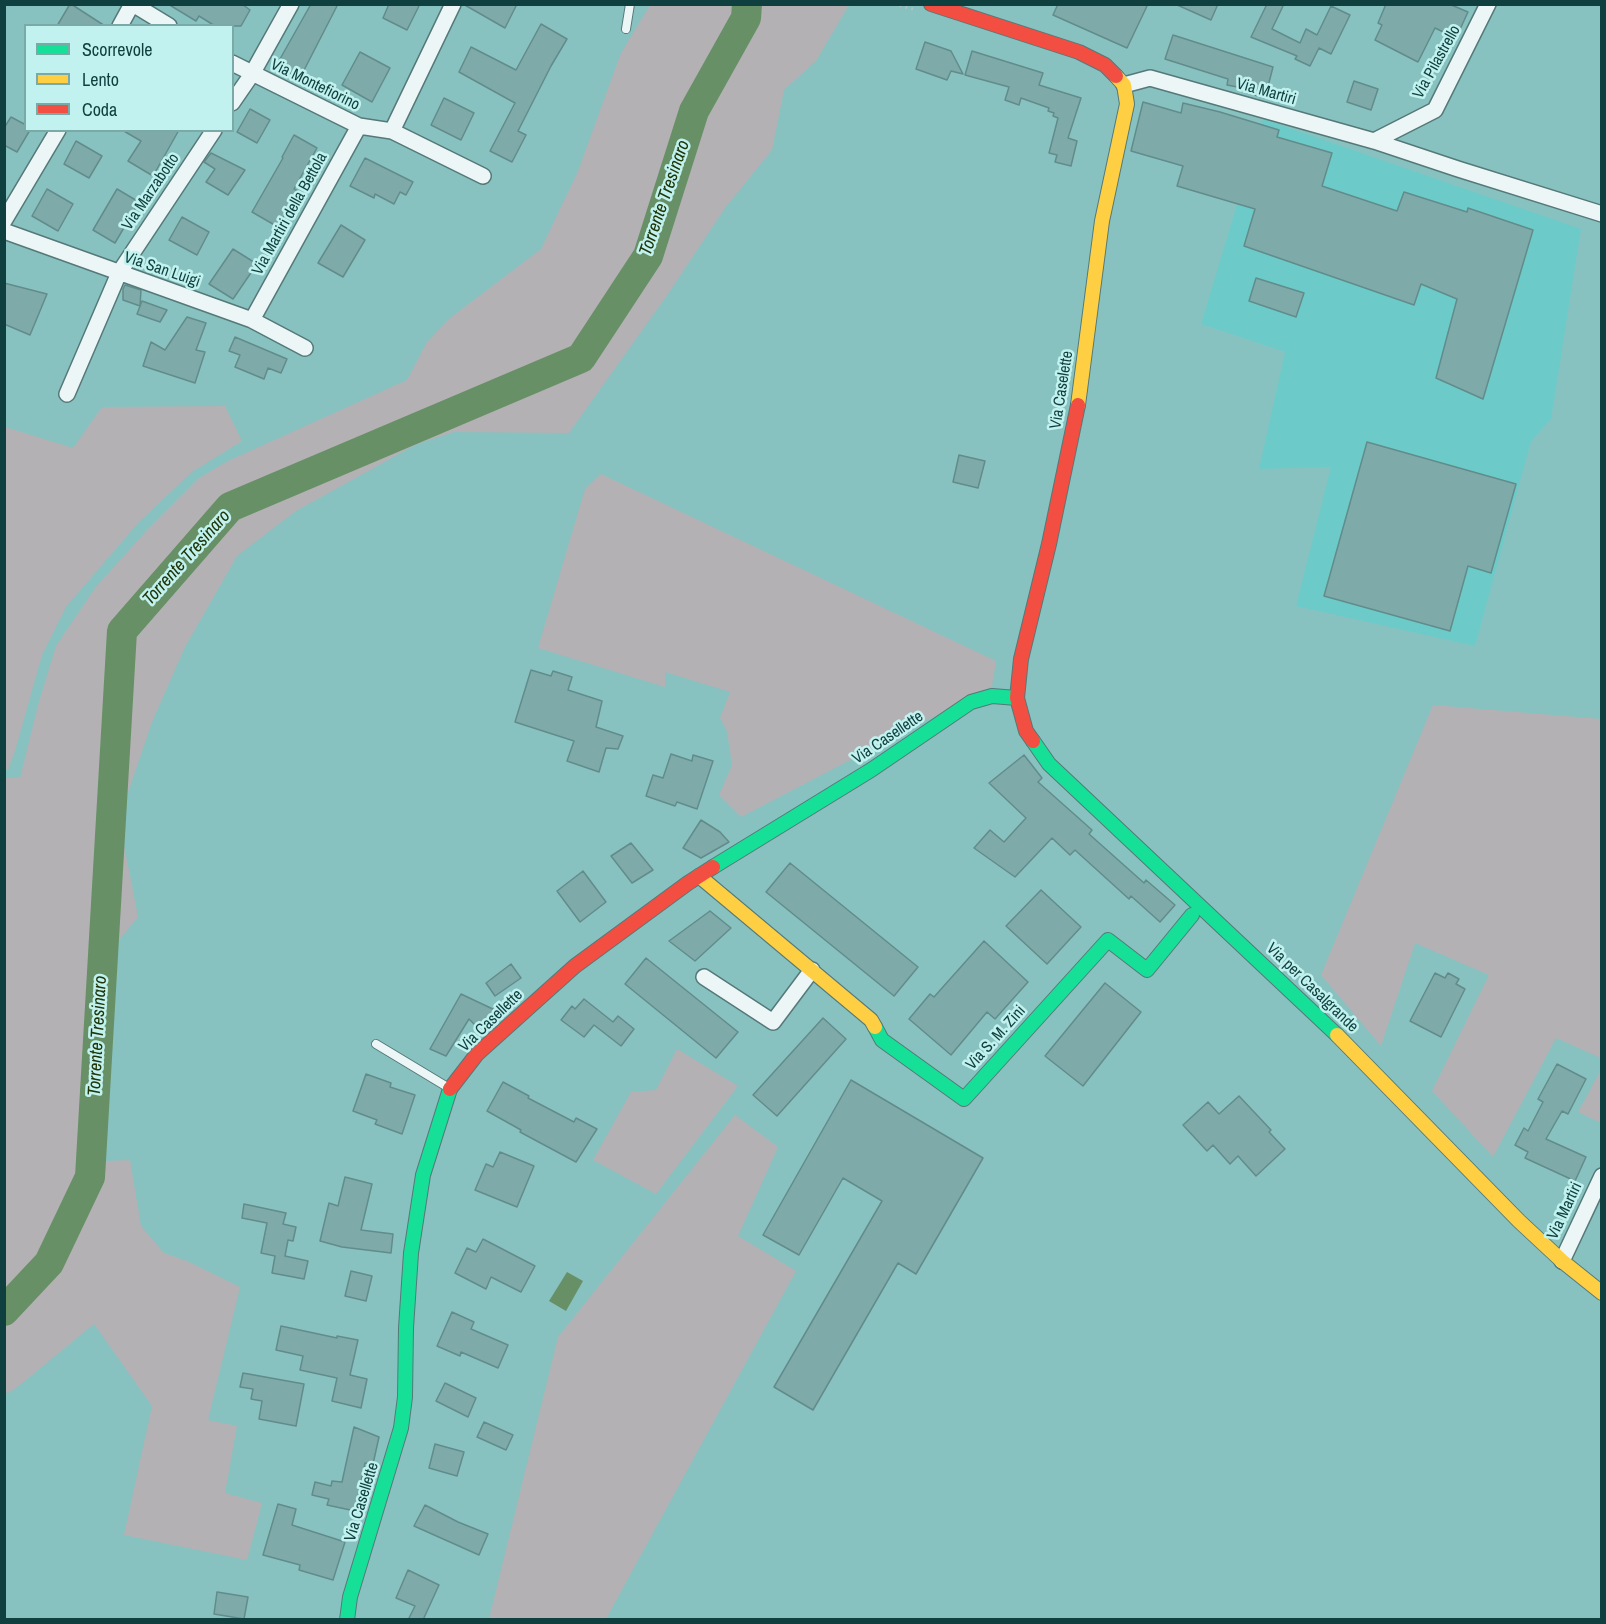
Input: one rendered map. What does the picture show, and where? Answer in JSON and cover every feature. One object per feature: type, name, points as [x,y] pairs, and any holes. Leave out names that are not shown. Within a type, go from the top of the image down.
[{"type":"street","points":[[121,24],[132,4],[166,24]]},
{"type":"street","points":[[234,100],[252,74],[291,4]]},
{"type":"street","points":[[392,131],[453,4]]},
{"type":"street","points":[[931,4],[1079,52],[1105,64],[1124,86]]},
{"type":"street","name":"Via Pilastrello","points":[[1374,141],[1435,110],[1488,4]]},
{"type":"street","name":"Via Montefiorino","points":[[234,64],[359,126],[392,131],[483,176]]},
{"type":"street","name":"Via Martiri","points":[[1124,86],[1150,78],[1374,141],[1602,214]]},
{"type":"street","name":"Via Caselette","points":[[1017,698],[1021,658],[1049,544],[1078,402],[1102,221],[1127,104],[1124,86]]},
{"type":"street","name":"Via Martiri della Bettola","points":[[252,320],[359,126]]},
{"type":"street","points":[[4,221],[57,132]]},
{"type":"street","name":"Via Marzabotto","points":[[67,394],[119,273],[213,132]]},
{"type":"street","name":"Via San Luigi","points":[[4,231],[252,320],[305,348]]},
{"type":"street","name":"Via Casellette","points":[[347,1620],[350,1597],[401,1428],[405,1397],[406,1328],[411,1253],[423,1175],[450,1088],[477,1054],[575,966],[699,876],[870,770],[971,702],[992,696],[1017,698]]},
{"type":"street","name":"Via per Casalgrande","points":[[1017,698],[1026,731],[1049,764],[1317,1015],[1478,1180],[1562,1261],[1602,1293]]},
{"type":"street","name":"Via S. M. Zini","points":[[699,876],[871,1020],[882,1040],[964,1099],[1108,940],[1147,970],[1192,915]]},
{"type":"street","points":[[704,977],[773,1022],[812,970]]},
{"type":"street","name":"Via Martiri","points":[[1562,1261],[1602,1176]]},
{"type":"lane","points":[[626,29],[630,4]]},
{"type":"lane","points":[[376,1044],[450,1088]]},
{"type":"path","points":[[894,4],[914,9]]},
{"type":"shaded area","points":[[650,5],[849,5],[816,61],[784,90],[772,150],[725,208],[668,294],[569,433],[454,432],[417,444],[296,511],[237,556],[185,647],[152,722],[119,819],[138,917],[114,946],[105,1161],[130,1160],[141,1226],[164,1253],[187,1261],[240,1287],[208,1420],[237,1426],[225,1493],[262,1503],[247,1560],[124,1535],[152,1406],[94,1324],[15,1389],[5,1394],[5,778],[20,778],[38,705],[56,646],[95,588],[147,530],[199,478],[228,461],[407,380],[427,342],[450,318],[541,249],[578,171],[621,53]]},
{"type":"shaded area","points":[[1263,119],[1581,229],[1551,419],[1531,441],[1475,646],[1296,606],[1331,467],[1259,469],[1285,352],[1201,324]]},
{"type":"shaded area","points":[[225,406],[242,441],[192,472],[139,522],[66,607],[42,655],[15,751],[8,770],[5,770],[5,427],[73,448],[102,407]]},
{"type":"shaded area","points":[[601,474],[996,661],[992,686],[741,817],[719,795],[732,765],[727,731],[720,718],[730,692],[665,672],[665,687],[538,648],[585,489]]},
{"type":"shaded area","points":[[1433,705],[1601,719],[1601,1058],[1556,1038],[1493,1157],[1432,1091],[1489,975],[1415,943],[1381,1046],[1321,975]]},
{"type":"shaded area","points":[[677,1049],[738,1086],[656,1194],[593,1160],[631,1092],[656,1090]]},
{"type":"shaded area","points":[[1601,1070],[1601,1123],[1578,1112]]},
{"type":"shaded area","points":[[735,1115],[778,1147],[738,1236],[796,1271],[606,1619],[489,1619],[558,1337]]},
{"type":"shaded area","points":[[567,1272],[583,1281],[566,1311],[549,1301]]},
{"type":"building","points":[[71,4],[102,24],[58,24]]},
{"type":"building","points":[[168,4],[242,4],[250,10],[241,26],[212,24],[199,16],[196,21]]},
{"type":"building","points":[[311,4],[338,4],[300,78],[276,66]]},
{"type":"building","points":[[389,4],[420,4],[407,30],[383,18]]},
{"type":"building","points":[[463,4],[517,4],[505,28]]},
{"type":"building","points":[[1058,4],[1148,4],[1127,48],[1053,15]]},
{"type":"building","points":[[1175,4],[1218,4],[1211,20]]},
{"type":"building","points":[[1267,4],[1284,4],[1272,29],[1300,43],[1306,29],[1317,35],[1331,6],[1350,15],[1331,54],[1319,48],[1310,66],[1295,59],[1297,56],[1251,37]]},
{"type":"building","points":[[1386,4],[1449,4],[1468,12],[1456,38],[1435,28],[1418,62],[1375,40],[1382,25],[1378,23]]},
{"type":"building","points":[[541,24],[567,39],[518,131],[526,135],[512,162],[490,151],[515,103],[459,72],[471,47],[516,70]]},
{"type":"building","points":[[1173,35],[1273,67],[1265,98],[1247,93],[1248,89],[1227,85],[1228,79],[1165,59]]},
{"type":"building","points":[[925,42],[951,51],[963,74],[951,71],[947,80],[916,69]]},
{"type":"building","points":[[972,51],[1043,73],[1039,85],[1081,98],[1068,138],[1077,141],[1071,166],[1055,162],[1057,155],[1049,153],[1058,118],[1053,116],[1054,113],[1048,111],[1049,108],[1021,98],[1019,105],[1005,100],[1009,87],[965,75]]},
{"type":"building","points":[[360,52],[390,68],[372,102],[342,85]]},
{"type":"building","points":[[1354,81],[1378,89],[1371,110],[1347,102]]},
{"type":"building","points":[[444,98],[474,113],[461,140],[431,125]]},
{"type":"building","points":[[1143,102],[1181,113],[1183,103],[1279,130],[1277,137],[1332,153],[1322,186],[1397,211],[1404,192],[1467,212],[1468,208],[1533,230],[1483,399],[1436,378],[1457,299],[1421,284],[1414,305],[1244,246],[1255,209],[1177,186],[1183,166],[1131,151]]},
{"type":"building","points":[[250,109],[270,120],[257,143],[237,132]]},
{"type":"building","points":[[11,117],[24,124],[24,132],[29,132],[17,152],[4,145],[4,128]]},
{"type":"building","points":[[125,132],[178,132],[153,176],[128,161],[141,141]]},
{"type":"building","points":[[294,135],[317,148],[294,189],[298,191],[278,227],[252,212]]},
{"type":"building","points":[[76,141],[102,156],[89,178],[64,164]]},
{"type":"building","points":[[211,153],[245,170],[228,195],[206,182],[215,169],[204,162]]},
{"type":"building","points":[[365,158],[413,182],[406,195],[400,192],[394,204],[375,194],[374,198],[350,186]]},
{"type":"building","points":[[47,189],[73,204],[58,231],[32,216]]},
{"type":"building","points":[[117,189],[139,202],[115,243],[93,230]]},
{"type":"building","points":[[182,217],[209,232],[197,255],[169,240]]},
{"type":"building","points":[[341,225],[365,240],[343,277],[318,263]]},
{"type":"building","points":[[233,249],[257,264],[233,299],[209,284]]},
{"type":"building","points":[[1256,278],[1304,293],[1296,317],[1249,301]]},
{"type":"building","points":[[4,283],[47,294],[30,335],[4,324]]},
{"type":"building","points":[[125,285],[141,290],[140,306],[123,300]]},
{"type":"building","points":[[142,301],[167,310],[160,322],[137,314]]},
{"type":"building","points":[[187,317],[206,323],[196,350],[205,352],[195,383],[143,366],[151,342],[165,350]]},
{"type":"building","points":[[235,337],[287,359],[281,373],[268,368],[264,379],[235,367],[240,355],[229,351]]},
{"type":"building","points":[[1367,442],[1516,484],[1491,573],[1468,566],[1450,631],[1324,596]]},
{"type":"building","points":[[959,455],[985,461],[978,488],[953,482]]},
{"type":"building","points":[[531,670],[551,676],[553,671],[572,677],[568,690],[602,701],[596,727],[623,736],[618,749],[606,748],[599,772],[567,761],[574,741],[515,722]]},
{"type":"building","points":[[671,754],[692,761],[693,755],[713,761],[697,809],[677,802],[675,806],[646,796],[653,775],[663,778]]},
{"type":"building","points":[[1024,755],[1042,778],[1038,782],[1092,830],[1089,834],[1144,883],[1146,880],[1175,905],[1160,922],[1131,896],[1129,899],[1075,850],[1070,855],[1052,838],[1015,877],[974,848],[990,830],[1004,842],[1026,818],[989,783]]},
{"type":"building","points":[[701,820],[720,832],[729,842],[701,858],[683,848]]},
{"type":"building","points":[[631,843],[653,870],[632,883],[611,856]]},
{"type":"building","points":[[790,863],[918,967],[894,996],[766,892]]},
{"type":"building","points":[[583,871],[606,902],[580,922],[557,891]]},
{"type":"building","points":[[1041,890],[1081,927],[1047,964],[1006,926]]},
{"type":"building","points":[[710,911],[731,928],[695,961],[669,941]]},
{"type":"building","points":[[984,941],[1028,982],[995,1019],[987,1012],[951,1055],[909,1019],[930,994],[934,997]]},
{"type":"building","points":[[646,958],[738,1032],[716,1058],[625,984]]},
{"type":"building","points":[[511,964],[521,978],[495,996],[486,983]]},
{"type":"building","points":[[1435,973],[1445,978],[1448,973],[1459,979],[1456,984],[1465,989],[1441,1037],[1410,1021]]},
{"type":"building","points":[[1105,983],[1141,1012],[1083,1086],[1045,1056]]},
{"type":"building","points":[[461,994],[497,1011],[478,1028],[469,1019],[446,1056],[430,1049]]},
{"type":"building","points":[[584,999],[613,1022],[618,1016],[634,1029],[621,1046],[594,1025],[584,1037],[561,1020],[572,1006],[575,1009]]},
{"type":"building","points":[[823,1018],[846,1039],[777,1116],[753,1095]]},
{"type":"building","points":[[1557,1064],[1586,1079],[1568,1114],[1562,1111],[1546,1139],[1586,1157],[1575,1181],[1525,1158],[1528,1152],[1515,1145],[1524,1128],[1528,1131],[1543,1102],[1538,1099]]},
{"type":"building","points":[[366,1074],[391,1083],[390,1087],[415,1095],[402,1134],[375,1124],[377,1120],[353,1111]]},
{"type":"building","points":[[851,1080],[983,1158],[916,1274],[898,1263],[813,1410],[774,1387],[882,1201],[843,1178],[799,1255],[763,1235]]},
{"type":"building","points":[[503,1082],[574,1122],[576,1118],[597,1129],[576,1162],[520,1132],[521,1130],[487,1111]]},
{"type":"building","points":[[1239,1096],[1271,1130],[1269,1132],[1285,1149],[1256,1176],[1238,1156],[1230,1164],[1213,1145],[1207,1151],[1183,1125],[1208,1102],[1219,1114]]},
{"type":"building","points":[[500,1152],[534,1166],[517,1207],[475,1190],[486,1164],[493,1167]]},
{"type":"building","points":[[345,1177],[372,1184],[361,1230],[393,1234],[391,1253],[342,1247],[320,1241],[329,1203],[338,1206]]},
{"type":"building","points":[[244,1204],[286,1213],[283,1224],[296,1227],[293,1241],[288,1240],[285,1256],[308,1261],[304,1279],[272,1273],[275,1256],[261,1253],[267,1223],[242,1218]]},
{"type":"building","points":[[483,1239],[535,1266],[521,1292],[491,1277],[486,1289],[455,1273],[467,1248],[476,1252]]},
{"type":"building","points":[[351,1271],[372,1276],[366,1301],[345,1296]]},
{"type":"building","points":[[452,1312],[474,1322],[471,1329],[508,1345],[498,1368],[461,1352],[460,1356],[437,1346]]},
{"type":"building","points":[[281,1326],[358,1340],[350,1375],[367,1379],[361,1408],[332,1401],[337,1378],[300,1370],[303,1356],[276,1350]]},
{"type":"building","points":[[243,1373],[304,1384],[296,1426],[259,1419],[262,1401],[251,1399],[253,1389],[240,1387]]},
{"type":"building","points":[[445,1383],[476,1398],[468,1417],[436,1401]]},
{"type":"building","points":[[484,1422],[513,1435],[506,1450],[477,1437]]},
{"type":"building","points":[[354,1427],[379,1437],[373,1464],[365,1463],[355,1511],[327,1505],[329,1499],[312,1495],[315,1482],[331,1486],[332,1481],[342,1482]]},
{"type":"building","points":[[435,1444],[464,1452],[457,1476],[429,1468]]},
{"type":"building","points":[[278,1504],[296,1509],[292,1525],[345,1542],[333,1580],[299,1570],[300,1565],[263,1555]]},
{"type":"building","points":[[425,1505],[488,1534],[479,1555],[414,1526]]},
{"type":"building","points":[[408,1570],[439,1585],[423,1620],[408,1620],[415,1606],[396,1598]]},
{"type":"building","points":[[217,1592],[248,1597],[244,1619],[214,1614]]},
{"type":"waterway","name":"Torrente Tresinaro","points":[[4,1311],[49,1263],[90,1177],[122,631],[230,507],[581,358],[648,256],[694,111],[746,18],[747,4]]},
{"type":"traffic: fast","points":[[713,867],[871,770],[971,702],[992,696],[1017,698]]},
{"type":"traffic: fast","points":[[1033,741],[1049,764],[1337,1035]]},
{"type":"traffic: fast","points":[[875,1027],[882,1040],[964,1099],[1108,940],[1147,970],[1192,915]]},
{"type":"traffic: fast","points":[[347,1620],[350,1597],[401,1428],[405,1397],[406,1328],[411,1253],[423,1175],[450,1089]]},
{"type":"traffic: slow","points":[[1078,405],[1102,221],[1127,104],[1124,85],[1116,76]]},
{"type":"traffic: slow","points":[[699,876],[871,1020],[875,1027]]},
{"type":"traffic: slow","points":[[1337,1035],[1519,1221],[1562,1261],[1602,1293]]},
{"type":"traffic: jam","points":[[931,4],[1079,52],[1105,65],[1116,76]]},
{"type":"traffic: jam","points":[[1033,741],[1026,731],[1017,698],[1021,659],[1049,544],[1078,405]]},
{"type":"traffic: jam","points":[[450,1089],[477,1054],[575,966],[713,867]]}]
